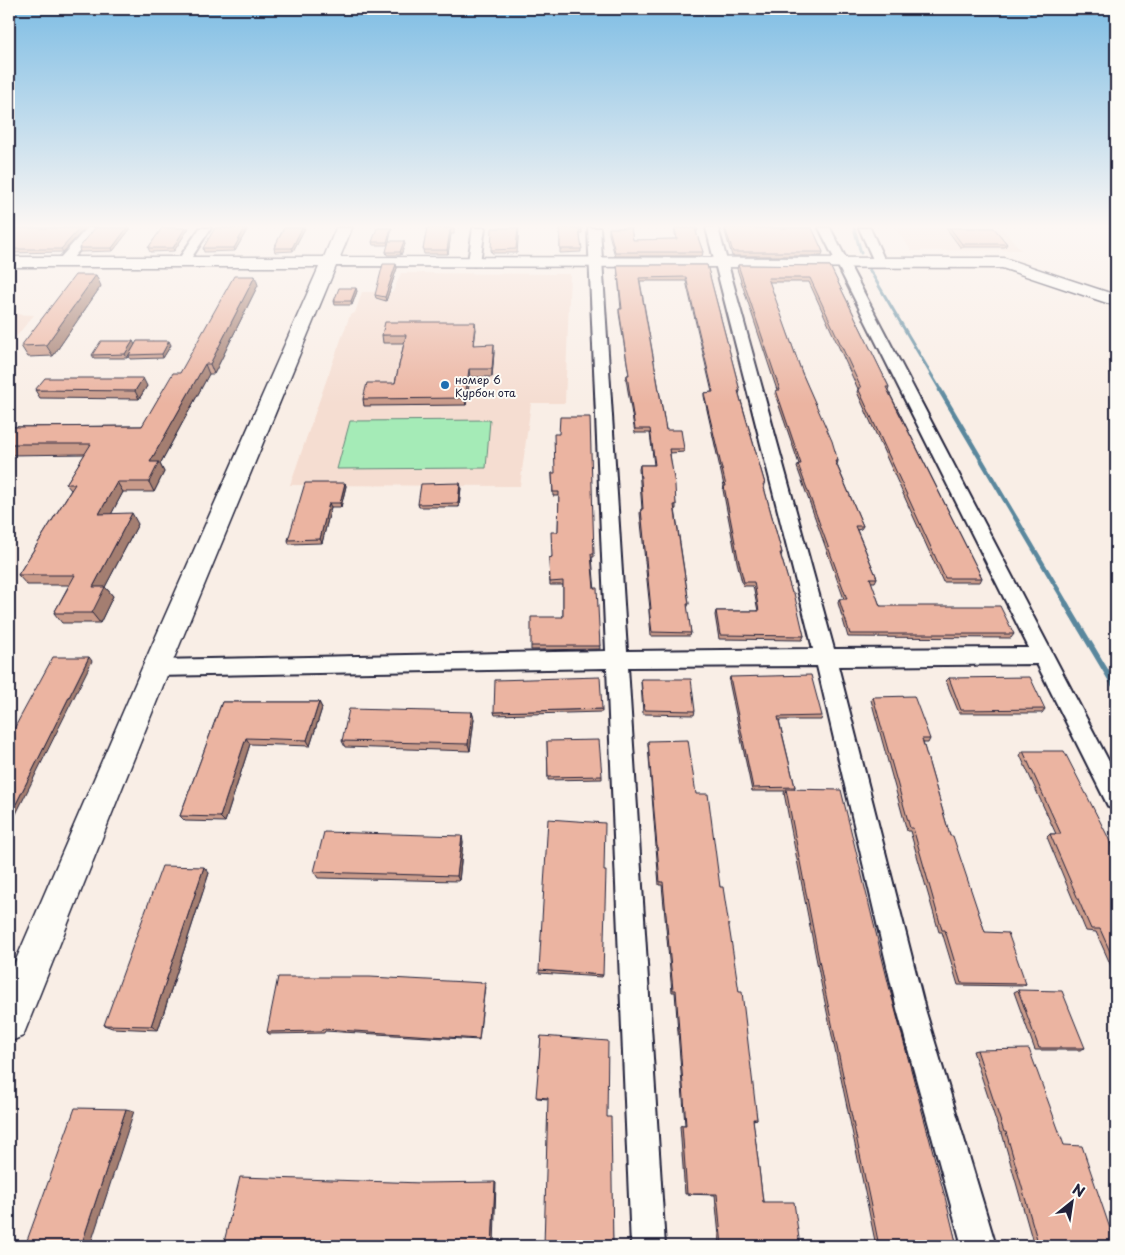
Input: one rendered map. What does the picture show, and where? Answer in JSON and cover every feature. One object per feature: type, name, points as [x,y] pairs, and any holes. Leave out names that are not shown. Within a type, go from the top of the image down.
[{"type":"street","points":[[9,1022],[156,668],[320,287]]},
{"type":"street","points":[[597,287],[648,1246]]},
{"type":"street","points":[[729,287],[826,658],[911,1009],[980,1246]]},
{"type":"street","points":[[853,287],[1116,798]]},
{"type":"street","points":[[1073,287],[1116,301]]},
{"type":"street","points":[[156,668],[618,659],[1044,656]]},
{"type":"shaded area","name":"номер 6 Курбон ота","points":[[395,287],[570,287],[565,403],[531,403],[520,486],[290,485],[350,315],[355,313],[362,292],[393,292]]},
{"type":"shaded area","points":[[9,314],[34,315],[9,345]]},
{"type":"green space","points":[[490,420],[486,468],[337,469],[350,421]]},
{"type":"building","points":[[66,287],[88,287],[46,345],[21,346]]},
{"type":"building","points":[[228,287],[250,287],[210,364],[205,364],[150,462],[159,462],[149,482],[117,482],[99,514],[132,513],[93,587],[105,587],[92,613],[54,613],[75,575],[18,575],[75,484],[66,484],[91,444],[9,444],[9,427],[142,426],[173,373],[180,373]]},
{"type":"building","points":[[377,287],[388,287],[385,297],[375,295]]},
{"type":"building","points":[[619,287],[641,287],[666,430],[681,430],[684,449],[669,449],[675,485],[676,505],[674,505],[689,604],[687,604],[691,633],[652,632],[641,509],[643,509],[640,465],[655,465],[650,429],[635,429],[619,309],[622,309]]},
{"type":"building","points":[[688,287],[713,287],[740,391],[738,391],[765,484],[763,484],[782,553],[780,553],[792,593],[794,593],[804,636],[720,635],[716,611],[759,611],[754,582],[744,582],[738,558],[724,486],[726,486],[704,393],[713,392]]},
{"type":"building","points":[[745,287],[771,287],[802,373],[832,441],[838,461],[835,461],[863,526],[855,526],[877,578],[870,578],[880,606],[1000,606],[1014,634],[850,634],[839,599],[847,599],[798,464],[801,464],[776,390],[780,390]]},
{"type":"building","points":[[814,287],[840,287],[889,387],[886,387],[982,578],[945,578],[858,388],[861,388]]},
{"type":"building","points":[[339,288],[356,288],[351,301],[334,301]]},
{"type":"building","points":[[385,322],[475,322],[473,345],[494,344],[492,369],[469,369],[465,398],[363,399],[367,383],[395,383],[406,335],[382,335]]},
{"type":"building","points":[[101,341],[133,341],[125,354],[92,355]]},
{"type":"building","points":[[137,341],[169,341],[162,354],[129,355]]},
{"type":"building","points":[[45,378],[143,378],[135,391],[35,390]]},
{"type":"building","points":[[560,417],[590,417],[594,554],[591,554],[594,588],[597,588],[600,646],[531,646],[531,617],[563,617],[563,581],[550,582],[549,558],[552,557],[551,532],[558,532],[559,492],[553,492],[552,473],[555,473],[554,434],[559,434]]},
{"type":"building","points":[[305,483],[345,483],[340,503],[329,503],[320,539],[288,540]]},
{"type":"building","points":[[460,483],[458,503],[418,504],[421,484]]},
{"type":"building","points":[[53,657],[89,657],[9,818],[9,738]]},
{"type":"building","points":[[811,675],[822,716],[778,717],[795,787],[753,788],[730,677]]},
{"type":"building","points":[[600,677],[602,709],[494,712],[495,680]]},
{"type":"building","points":[[1030,677],[1045,709],[961,710],[949,678]]},
{"type":"building","points":[[641,679],[691,679],[695,711],[644,710]]},
{"type":"building","points":[[914,696],[930,739],[922,739],[950,836],[953,836],[985,932],[1008,933],[1026,984],[961,983],[945,930],[942,930],[913,828],[910,828],[873,697]]},
{"type":"building","points":[[222,702],[319,702],[307,740],[246,738],[220,817],[180,816]]},
{"type":"building","points":[[349,709],[472,712],[468,744],[342,741]]},
{"type":"building","points":[[599,740],[602,776],[548,777],[547,741]]},
{"type":"building","points":[[688,740],[696,794],[708,794],[720,887],[723,887],[739,992],[742,992],[757,1119],[753,1119],[763,1202],[794,1202],[800,1246],[722,1246],[717,1194],[687,1194],[682,1125],[686,1125],[676,990],[673,990],[663,882],[660,882],[648,741]]},
{"type":"building","points":[[1023,751],[1064,751],[1107,835],[1116,856],[1116,965],[1100,929],[1091,929],[1050,834],[1061,834]]},
{"type":"building","points":[[786,789],[841,790],[890,990],[957,1246],[879,1246],[824,986]]},
{"type":"building","points":[[548,819],[605,823],[604,871],[606,871],[603,975],[539,970]]},
{"type":"building","points":[[324,832],[462,836],[457,876],[314,872]]},
{"type":"building","points":[[162,866],[204,867],[151,1026],[104,1025]]},
{"type":"building","points":[[278,977],[370,977],[485,983],[479,1039],[323,1029],[322,1031],[267,1032]]},
{"type":"building","points":[[1018,990],[1062,991],[1085,1048],[1039,1048]]},
{"type":"building","points":[[541,1036],[608,1041],[607,1117],[611,1117],[613,1246],[544,1246],[548,1098],[536,1097]]},
{"type":"building","points":[[1029,1049],[1064,1145],[1082,1146],[1116,1246],[1039,1246],[1006,1132],[1004,1132],[977,1050]]},
{"type":"building","points":[[75,1108],[126,1109],[81,1246],[25,1246]]},
{"type":"building","points":[[240,1177],[422,1183],[495,1182],[492,1246],[223,1246]]},
{"type":"waterway","points":[[879,287],[941,391]]},
{"type":"waterway","points":[[940,390],[1067,605]]},
{"type":"waterway","points":[[1066,604],[1116,688]]},
{"type":"place","name":"номер 6 Курбон ота","points":[[445,385]]}]
